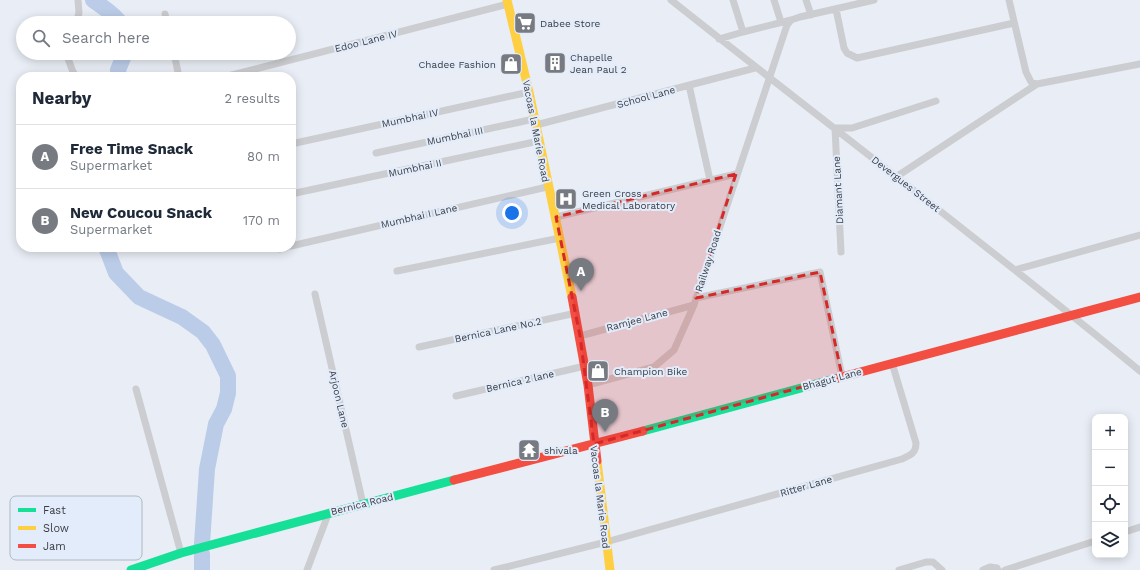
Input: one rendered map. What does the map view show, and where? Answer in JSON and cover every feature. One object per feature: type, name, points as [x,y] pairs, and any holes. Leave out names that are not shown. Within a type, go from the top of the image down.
[{"type":"street","points":[[78,0],[78,16]]},
{"type":"street","name":"Devergues Street","points":[[671,0],[770,80],[835,128],[1071,314],[1140,371]]},
{"type":"street","points":[[733,0],[743,32]]},
{"type":"street","points":[[774,0],[781,22]]},
{"type":"street","points":[[806,0],[811,15]]},
{"type":"street","points":[[720,39],[781,22],[874,0]]},
{"type":"street","points":[[1009,0],[1028,78],[1037,84]]},
{"type":"street","name":"Edoo Lane IV","points":[[296,58],[508,2]]},
{"type":"street","name":"Vacoas la Marie Road","points":[[508,2],[529,92],[547,187],[556,217],[576,313],[588,385],[610,570]]},
{"type":"street","points":[[836,9],[844,48],[847,53],[857,58],[1014,22]]},
{"type":"street","name":"Railway Road","points":[[588,385],[654,367],[674,350],[695,301],[736,174],[770,80],[787,26],[791,20]]},
{"type":"street","points":[[68,60],[72,72]]},
{"type":"street","points":[[175,60],[178,72]]},
{"type":"street","name":"Edoo Lane IV","points":[[243,72],[288,60]]},
{"type":"street","points":[[896,177],[1037,84],[1140,64]]},
{"type":"street","name":"School Lane","points":[[535,122],[755,68]]},
{"type":"street","points":[[689,85],[710,180]]},
{"type":"street","name":"Mumbhai IV","points":[[296,143],[529,92]]},
{"type":"street","points":[[835,128],[852,128],[936,101]]},
{"type":"street","name":"Mumbhai III","points":[[376,153],[535,122]]},
{"type":"street","name":"Diamant Lane","points":[[835,128],[841,252]]},
{"type":"street","name":"Mumbhai II","points":[[296,193],[539,141]]},
{"type":"street","points":[[556,217],[736,174]]},
{"type":"street","name":"Mumbhai I Lane","points":[[296,245],[547,187]]},
{"type":"street","points":[[1015,270],[1140,235]]},
{"type":"street","points":[[397,271],[560,238]]},
{"type":"street","name":"Ramjee Lane","points":[[580,336],[695,301],[820,272],[842,376]]},
{"type":"street","name":"Arjoon Lane","points":[[315,294],[363,504]]},
{"type":"street","name":"Bhagut Lane","points":[[594,444],[1071,314],[1140,297]]},
{"type":"street","name":"Bernica Lane No.2","points":[[420,347],[576,313]]},
{"type":"street","name":"Ritter Lane","points":[[606,542],[902,459],[912,454],[916,450],[916,443],[892,363]]},
{"type":"street","name":"Bernica 2 lane","points":[[456,396],[585,366]]},
{"type":"street","points":[[136,389],[181,553]]},
{"type":"street","name":"Bernica Road","points":[[131,570],[181,553],[330,512],[594,444]]},
{"type":"street","points":[[307,570],[330,512]]},
{"type":"street","points":[[1128,531],[1140,527]]},
{"type":"street","points":[[494,570],[606,542]]},
{"type":"street","points":[[1005,570],[1092,542]]},
{"type":"street","points":[[899,570],[933,562],[942,570]]},
{"type":"street","points":[[983,570],[990,568],[996,568],[998,570]]},
{"type":"highlighted area","points":[[736,174],[696,298],[820,272],[842,376],[594,444],[580,336],[556,217]]},
{"type":"waterway","points":[[93,0],[114,16]]},
{"type":"waterway","points":[[118,72],[122,60]]},
{"type":"waterway","points":[[108,252],[116,273],[139,297],[182,317],[203,332],[213,345],[228,376],[228,393],[224,409],[216,424],[207,469],[202,544]]},
{"type":"waterway","points":[[202,554],[202,570]]},
{"type":"traffic: fast","points":[[643,431],[838,378]]},
{"type":"traffic: fast","points":[[131,570],[181,553],[454,480]]},
{"type":"traffic: slow","points":[[507,0],[529,92],[572,297]]},
{"type":"traffic: slow","points":[[597,461],[610,570]]},
{"type":"traffic: jam","points":[[572,297],[588,385],[597,461]]},
{"type":"traffic: jam","points":[[838,378],[1140,297]]},
{"type":"traffic: jam","points":[[454,480],[643,431]]},
{"type":"place","name":"Dabee Store","points":[[525,23]]},
{"type":"place","name":"Chapelle Jean Paul 2","points":[[555,63]]},
{"type":"place","name":"Chadee Fashion","points":[[511,64]]},
{"type":"place","name":"Green Cross Medical Laboratory","points":[[566,199]]},
{"type":"place","name":"Free Time Snack","points":[[581,291]]},
{"type":"place","name":"Champion Bike","points":[[598,371]]},
{"type":"place","name":"New Coucou Snack","points":[[605,432]]},
{"type":"place","name":"shivala","points":[[529,450]]}]
